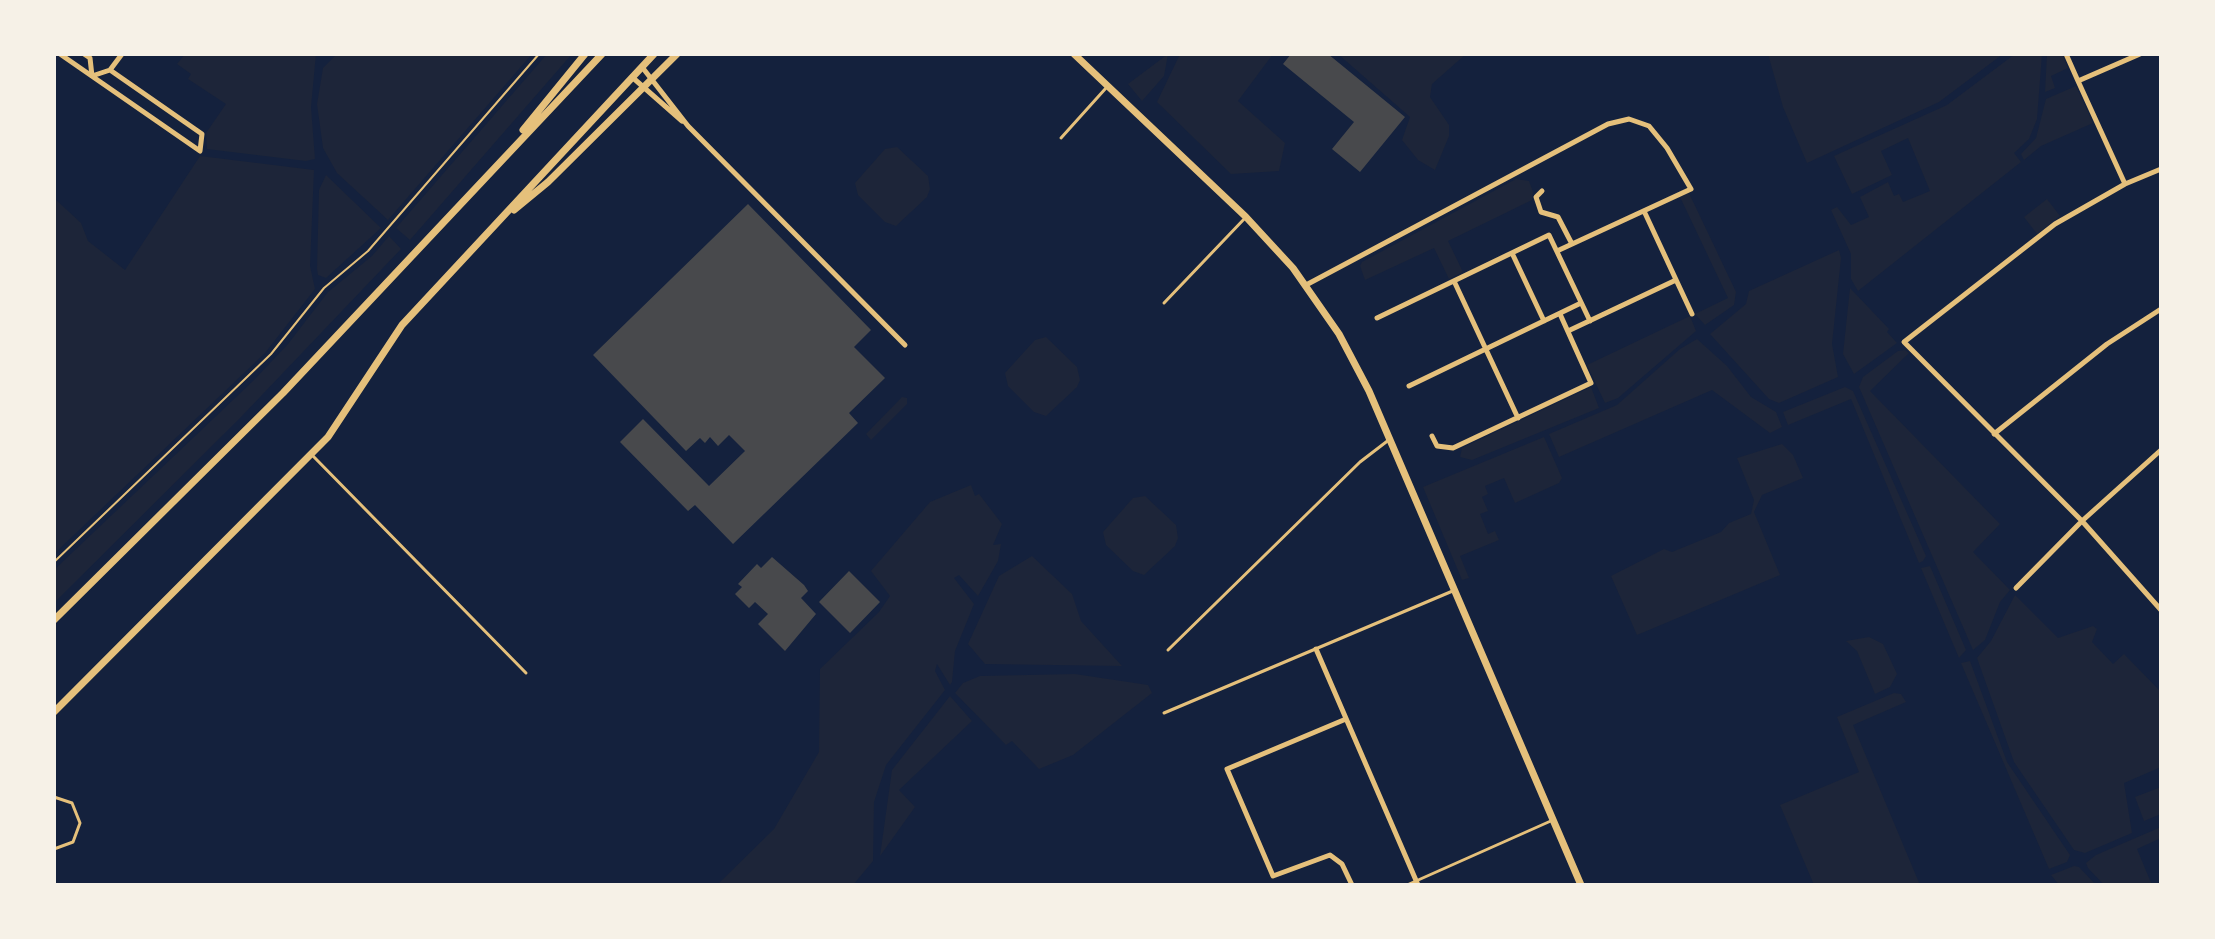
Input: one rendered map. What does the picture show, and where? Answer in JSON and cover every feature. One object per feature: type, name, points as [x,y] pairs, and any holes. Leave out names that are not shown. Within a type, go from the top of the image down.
[{"type":"street","points":[[60,54],[200,151],[202,134],[110,70]]},
{"type":"street","points":[[84,54],[90,58],[92,76]]},
{"type":"street","points":[[92,76],[110,70],[122,54]]},
{"type":"street","points":[[489,172],[585,54]]},
{"type":"street","points":[[54,620],[283,393],[602,54]]},
{"type":"street","points":[[54,712],[311,455],[349,409],[396,333],[654,54]]},
{"type":"street","points":[[498,222],[548,182],[677,54]]},
{"type":"street","points":[[1074,54],[1246,217],[1306,285],[1347,348],[1390,439],[1581,885]]},
{"type":"street","points":[[2066,54],[2125,184]]},
{"type":"street","points":[[2078,81],[2140,54]]},
{"type":"street","points":[[642,67],[688,126]]},
{"type":"street","points":[[632,77],[688,126],[905,345]]},
{"type":"street","points":[[1306,285],[1608,124],[1629,119],[1649,126],[1667,148],[1691,189],[1557,251]]},
{"type":"street","points":[[2161,169],[2125,184],[2055,224],[1904,342],[2082,521],[2161,609]]},
{"type":"street","points":[[1542,191],[1536,197],[1541,212],[1558,217],[1572,244]]},
{"type":"street","points":[[1644,211],[1692,314]]},
{"type":"street","points":[[1377,318],[1549,235],[1590,321]]},
{"type":"street","points":[[1511,253],[1544,321]]},
{"type":"street","points":[[1568,331],[1676,280]]},
{"type":"street","points":[[1454,281],[1518,418]]},
{"type":"street","points":[[1409,386],[1581,303]]},
{"type":"street","points":[[1994,434],[2107,344],[2161,309]]},
{"type":"street","points":[[1432,436],[1437,446],[1453,448],[1591,383],[1560,314]]},
{"type":"street","points":[[2016,588],[2082,521],[2161,450]]},
{"type":"street","points":[[1316,649],[1417,883]]},
{"type":"street","points":[[1346,719],[1227,769],[1273,876],[1330,855],[1342,864],[1352,885]]},
{"type":"lane","points":[[1061,138],[1108,86]]},
{"type":"lane","points":[[1164,303],[1246,217]]},
{"type":"lane","points":[[1168,650],[1360,462],[1390,439]]},
{"type":"lane","points":[[311,455],[526,673]]},
{"type":"lane","points":[[1164,713],[1455,590]]},
{"type":"lane","points":[[54,797],[72,803],[80,823],[73,842],[54,849]]},
{"type":"lane","points":[[1407,885],[1553,820]]},
{"type":"path","points":[[54,562],[271,354],[324,288],[368,251],[539,54]]},
{"type":"shaded area","points":[[185,54],[316,54],[311,107],[315,159],[306,161],[207,149],[206,133],[226,104],[188,79],[191,74],[177,64]]},
{"type":"shaded area","points":[[337,54],[532,54],[388,220],[337,173],[323,148],[317,104],[323,68]]},
{"type":"shaded area","points":[[547,54],[572,54],[410,240],[396,228]]},
{"type":"shaded area","points":[[1168,54],[1164,76],[1142,101],[1128,84]]},
{"type":"shaded area","points":[[1180,54],[1273,54],[1238,101],[1285,143],[1279,171],[1231,174],[1157,102]]},
{"type":"shaded area","points":[[1338,54],[1466,54],[1432,84],[1430,97],[1449,125],[1449,136],[1435,170],[1418,160],[1402,140],[1410,117]]},
{"type":"shaded area","points":[[1768,54],[2003,54],[1939,102],[1807,163],[1783,107]]},
{"type":"shaded area","points":[[2015,54],[2042,54],[2037,119],[2029,139],[2014,153],[2021,162],[1858,291],[1851,279],[1851,254],[1831,210],[1837,207],[1851,225],[1869,217],[1860,197],[1888,182],[1894,196],[1899,194],[1903,202],[1930,191],[1908,138],[1881,151],[1892,175],[1852,194],[1834,156],[1947,105]]},
{"type":"shaded area","points":[[2047,54],[2062,54],[2068,68],[2051,76],[2055,88],[2045,92]]},
{"type":"shaded area","points":[[2076,86],[2093,123],[2041,146],[2024,160],[2021,154],[2036,138],[2046,99]]},
{"type":"shaded area","points":[[897,147],[928,176],[930,189],[927,197],[896,226],[885,222],[858,195],[855,183],[885,149]]},
{"type":"shaded area","points":[[200,156],[314,170],[310,266],[315,289],[265,353],[54,554],[54,198],[81,223],[88,241],[125,270]]},
{"type":"shaded area","points":[[326,175],[381,228],[326,278],[318,275],[317,269],[319,190]]},
{"type":"shaded area","points":[[1516,179],[1529,181],[1532,200],[1448,241],[1463,272],[1449,279],[1434,248],[1365,280],[1360,266],[1362,262]]},
{"type":"shaded area","points":[[1689,193],[1736,292],[1734,305],[1705,325],[1695,314],[1728,298],[1680,197]]},
{"type":"shaded area","points":[[2047,199],[2060,216],[2037,234],[2024,217]]},
{"type":"shaded area","points":[[389,236],[401,249],[241,417],[54,603],[54,570],[254,380],[288,344],[328,292],[372,256]]},
{"type":"shaded area","points":[[1839,250],[1841,258],[1832,344],[1838,377],[1779,403],[1769,399],[1710,334],[1746,304],[1749,291]]},
{"type":"shaded area","points":[[1850,288],[1889,329],[1887,332],[1897,343],[1854,374],[1843,354]]},
{"type":"shaded area","points":[[1690,316],[1696,331],[1618,398],[1605,403],[1587,365]]},
{"type":"shaded area","points":[[1046,337],[1077,367],[1080,380],[1077,387],[1046,416],[1034,412],[1008,386],[1005,373],[1035,340]]},
{"type":"shaded area","points":[[1697,339],[1727,366],[1751,397],[1776,412],[1782,427],[1770,433],[1712,390],[1559,457],[1549,434],[1617,405],[1680,349]]},
{"type":"shaded area","points":[[1898,351],[1909,353],[1870,391],[2000,524],[1973,552],[2010,590],[2000,602],[1985,640],[1973,650],[1859,387],[1863,377]]},
{"type":"shaded area","points":[[1591,387],[1599,408],[1472,460],[1460,457],[1462,448]]},
{"type":"shaded area","points":[[1845,387],[1853,391],[1926,556],[1919,563],[1851,399],[1788,425],[1783,412]]},
{"type":"shaded area","points":[[902,397],[907,398],[907,404],[871,440],[866,434]]},
{"type":"shaded area","points":[[1544,437],[1562,478],[1559,483],[1515,503],[1504,478],[1485,486],[1488,494],[1482,497],[1488,511],[1480,514],[1488,534],[1495,531],[1499,540],[1460,556],[1469,578],[1462,580],[1423,487]]},
{"type":"shaded area","points":[[1782,444],[1793,455],[1803,478],[1762,495],[1754,512],[1780,575],[1637,635],[1611,576],[1664,549],[1672,552],[1721,532],[1729,523],[1751,514],[1754,500],[1737,458]]},
{"type":"shaded area","points":[[971,485],[975,496],[979,494],[1002,524],[993,545],[1001,544],[998,561],[978,596],[959,575],[954,578],[974,604],[955,651],[952,682],[950,685],[937,664],[935,671],[945,690],[886,765],[874,802],[873,861],[853,885],[717,885],[774,829],[819,752],[820,669],[879,612],[890,596],[871,571],[930,502]]},
{"type":"shaded area","points":[[1145,496],[1176,525],[1178,538],[1175,546],[1144,575],[1133,571],[1106,545],[1103,532],[1133,498]]},
{"type":"shaded area","points":[[1032,556],[1072,594],[1081,621],[1122,666],[985,664],[968,644],[999,576]]},
{"type":"shaded area","points":[[1930,566],[1966,650],[1959,658],[1921,568]]},
{"type":"shaded area","points":[[2015,595],[2058,638],[2093,626],[2097,629],[2092,642],[2113,664],[2124,654],[2161,692],[2161,767],[2124,783],[2132,833],[2085,853],[2074,850],[2014,762],[1977,658],[1991,641]]},
{"type":"shaded area","points":[[1869,637],[1883,644],[1897,674],[1890,687],[1875,694],[1857,651],[1846,641]]},
{"type":"shaded area","points":[[1970,661],[2007,762],[2070,855],[2067,862],[2049,869],[1961,663]]},
{"type":"shaded area","points":[[1075,674],[1148,685],[1152,693],[1073,755],[1039,769],[1012,741],[1006,745],[955,693],[963,683],[980,676]]},
{"type":"shaded area","points":[[1894,693],[1901,694],[1906,702],[1853,725],[1920,885],[1814,885],[1780,805],[1859,772],[1837,717]]},
{"type":"shaded area","points":[[950,696],[972,721],[899,790],[915,807],[880,856],[892,770]]},
{"type":"shaded area","points":[[2161,787],[2161,814],[2144,821],[2135,797]]},
{"type":"shaded area","points":[[2161,827],[2161,838],[2137,849],[2152,885],[2104,885],[2088,868],[2086,863],[2096,855]]},
{"type":"shaded area","points":[[2079,867],[2096,885],[2059,885],[2051,875]]},
{"type":"building","points":[[1291,54],[1328,54],[1405,117],[1360,172],[1332,149],[1354,122],[1283,64]]},
{"type":"building","points":[[748,204],[871,330],[854,347],[885,378],[849,413],[858,423],[733,544],[695,505],[688,511],[620,442],[643,419],[709,486],[745,451],[729,435],[718,446],[710,437],[705,443],[700,438],[686,451],[593,355]]},
{"type":"building","points":[[772,557],[804,585],[808,591],[801,598],[816,614],[785,651],[758,624],[768,614],[755,602],[749,608],[735,594],[742,587],[738,584],[757,564],[761,568]]},
{"type":"building","points":[[849,571],[880,602],[850,633],[819,602]]}]
